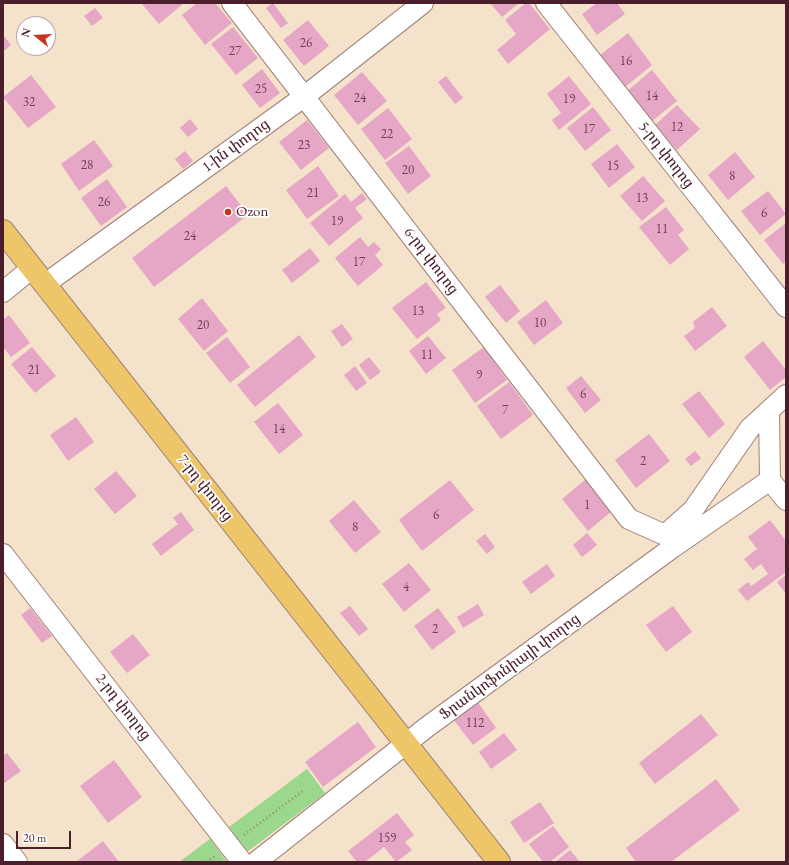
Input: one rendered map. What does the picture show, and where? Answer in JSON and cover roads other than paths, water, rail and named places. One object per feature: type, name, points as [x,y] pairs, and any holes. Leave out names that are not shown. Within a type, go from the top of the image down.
[{"type":"main road","name":"7-րդ փողոց","points":[[3,231],[499,862]]},
{"type":"street","name":"6-րդ փողոց","points":[[232,3],[629,519],[669,542]]},
{"type":"street","name":"1-ին փողոց","points":[[3,292],[38,276],[305,96],[423,3]]},
{"type":"street","name":"5-րդ փողոց","points":[[546,3],[786,307]]},
{"type":"street","points":[[669,542],[750,428],[786,395]]},
{"type":"street","points":[[769,410],[770,480],[786,500]]},
{"type":"street","name":"Ֆրանկոֆոնիայի փողոց","points":[[256,862],[669,542],[770,480]]},
{"type":"street","name":"2-րդ փողոց","points":[[3,554],[242,862]]},
{"type":"street","points":[[3,844],[17,862]]},
{"type":"place","name":"Ozon","points":[[228,212]]}]
